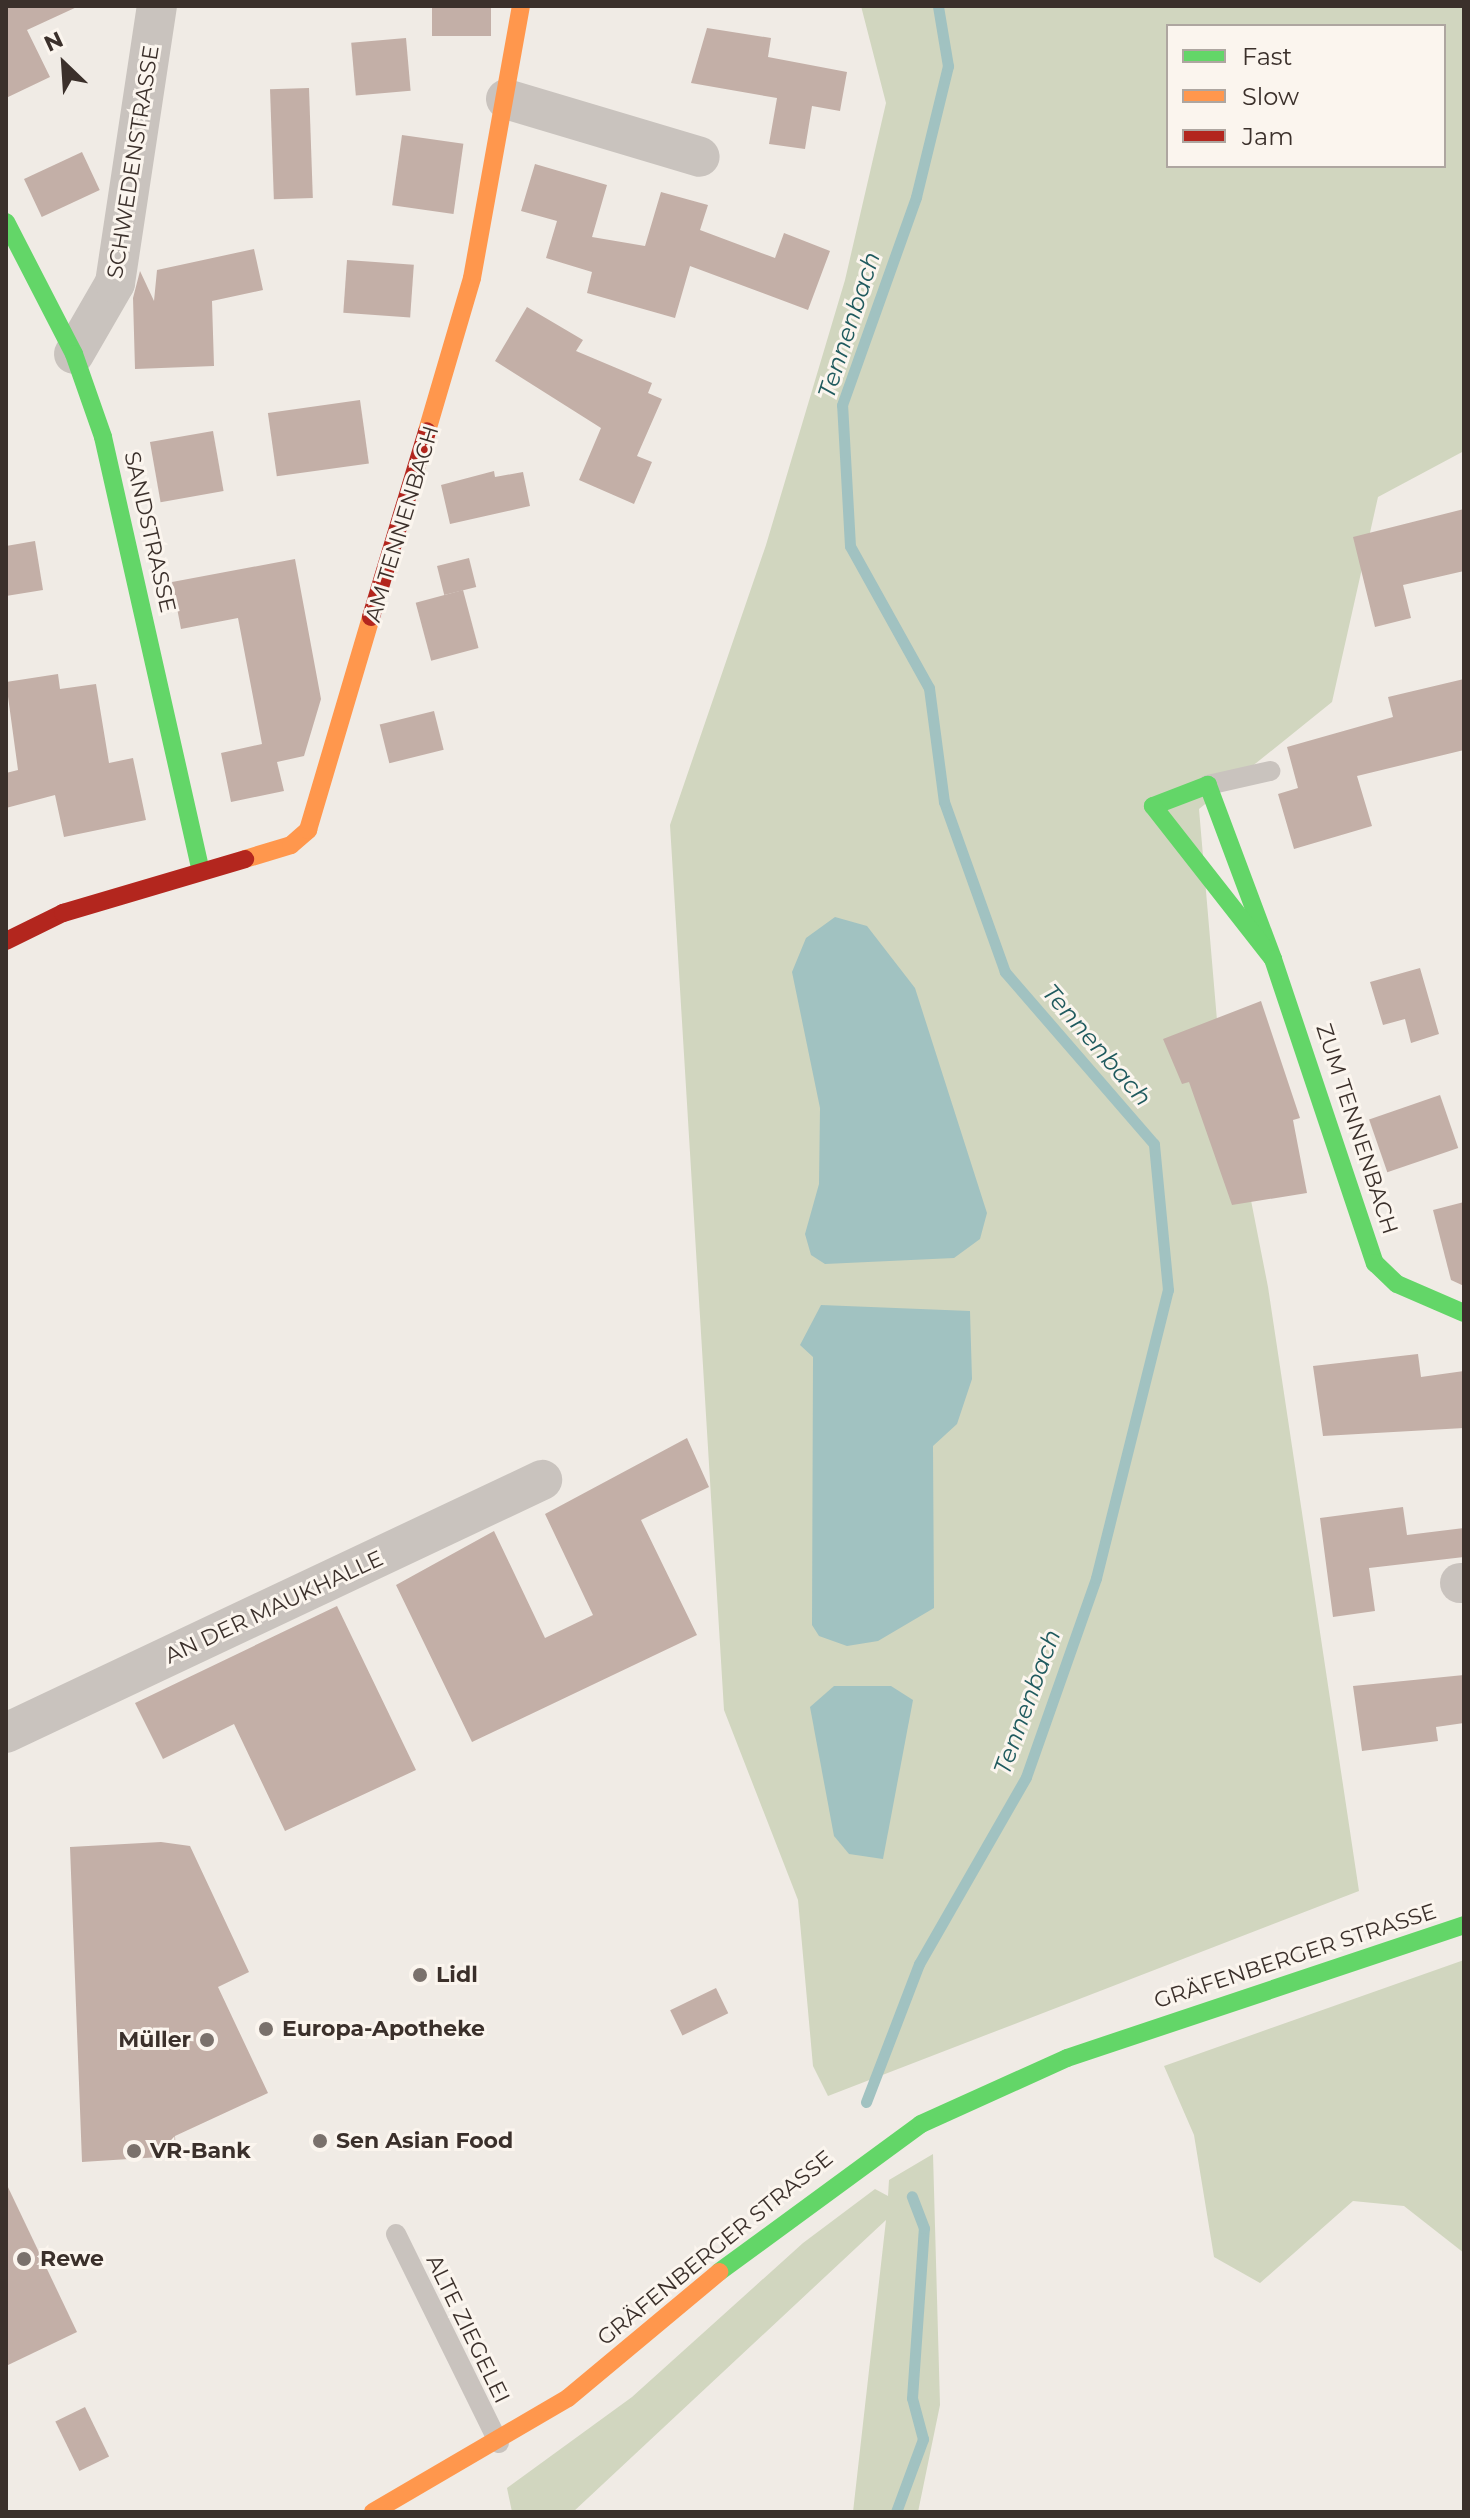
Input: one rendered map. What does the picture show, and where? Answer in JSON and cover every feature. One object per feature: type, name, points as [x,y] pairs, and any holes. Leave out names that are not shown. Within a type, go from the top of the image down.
[{"type":"street","name":"SCHWEDENSTRASSE","points":[[74,354],[115,283],[157,6]]},
{"type":"street","name":"AM TENNENBACH","points":[[6,941],[63,913],[200,869],[291,845],[308,830],[472,278],[521,6]]},
{"type":"street","points":[[506,99],[700,157]]},
{"type":"street","name":"SANDSTRASSE","points":[[6,222],[74,354],[122,515],[200,869]]},
{"type":"street","name":"ZUM TENNENBACH","points":[[1273,959],[1153,806],[1208,785],[1273,959],[1375,1263],[1397,1284],[1464,1313]]},
{"type":"street","name":"AN DER MAUKHALLE","points":[[6,1733],[542,1480]]},
{"type":"street","name":"GRÄFENBERGER STRASSE","points":[[373,2512],[499,2443],[568,2398],[777,2224],[921,2124],[1052,2063],[1464,1925]]},
{"type":"lane","points":[[1208,785],[1270,771]]},
{"type":"lane","name":"ALTE ZIEGELEI","points":[[396,2234],[499,2443]]},
{"type":"green space","points":[[861,6],[1464,6],[1464,451],[1378,497],[1332,702],[1199,809],[1218,1032],[1268,1287],[1359,1891],[828,2096],[813,2066],[798,1900],[724,1710],[670,825],[766,545],[845,280],[886,103]]},
{"type":"green space","points":[[1464,1960],[1464,2253],[1404,2206],[1353,2201],[1260,2283],[1214,2257],[1194,2135],[1164,2066]]},
{"type":"green space","points":[[933,2154],[940,2405],[918,2512],[853,2512],[886,2220],[573,2512],[512,2512],[507,2488],[632,2397],[803,2243],[875,2189],[888,2196],[889,2180]]},
{"type":"water","points":[[835,917],[867,926],[915,988],[987,1213],[980,1239],[954,1258],[825,1264],[811,1255],[805,1234],[819,1184],[820,1108],[792,972],[806,938]]},
{"type":"water","points":[[821,1305],[970,1311],[972,1379],[957,1424],[933,1446],[934,1608],[878,1641],[847,1646],[819,1636],[812,1625],[813,1357],[800,1345]]},
{"type":"water","points":[[834,1686],[891,1686],[913,1700],[883,1859],[849,1854],[834,1836],[810,1707]]},
{"type":"building","points":[[6,6],[79,6],[27,30],[50,77],[6,98]]},
{"type":"building","points":[[432,6],[491,6],[491,36],[432,36]]},
{"type":"building","points":[[707,28],[771,38],[768,57],[847,72],[840,111],[812,106],[805,149],[769,144],[777,98],[691,83]]},
{"type":"building","points":[[406,38],[411,91],[356,96],[351,43]]},
{"type":"building","points":[[309,88],[313,198],[274,199],[270,89]]},
{"type":"building","points":[[402,135],[463,144],[454,214],[392,205]]},
{"type":"building","points":[[82,152],[100,190],[42,217],[24,179]]},
{"type":"building","points":[[535,164],[607,185],[592,237],[645,246],[661,192],[708,205],[700,230],[775,258],[784,233],[830,251],[808,310],[690,266],[675,318],[587,293],[592,272],[546,258],[557,221],[521,211]]},
{"type":"building","points":[[254,249],[263,290],[212,301],[214,366],[135,369],[133,298],[140,271],[154,301],[157,270]]},
{"type":"building","points":[[347,260],[414,265],[410,318],[343,313]]},
{"type":"building","points":[[527,307],[583,340],[576,351],[652,383],[648,393],[662,399],[637,456],[652,462],[634,504],[579,480],[601,428],[495,361]]},
{"type":"building","points":[[360,400],[369,463],[277,476],[268,413]]},
{"type":"building","points":[[213,431],[224,491],[161,502],[150,442]]},
{"type":"building","points":[[494,471],[495,477],[523,472],[530,506],[450,524],[441,485]]},
{"type":"building","points":[[1464,509],[1464,571],[1403,585],[1411,618],[1375,627],[1353,537]]},
{"type":"building","points":[[35,541],[43,590],[6,596],[6,546]]},
{"type":"building","points":[[469,558],[476,587],[444,595],[437,566]]},
{"type":"building","points":[[295,559],[321,699],[304,756],[277,762],[284,791],[231,802],[221,753],[262,744],[238,618],[181,629],[172,582]]},
{"type":"building","points":[[463,590],[479,648],[431,661],[416,603]]},
{"type":"building","points":[[58,674],[60,689],[96,684],[109,763],[133,758],[146,820],[64,837],[55,795],[6,808],[6,773],[18,770],[6,682]]},
{"type":"building","points":[[1464,679],[1464,750],[1357,776],[1372,826],[1294,849],[1278,794],[1298,788],[1287,747],[1393,717],[1388,697]]},
{"type":"building","points":[[434,711],[444,750],[389,763],[380,725]]},
{"type":"building","points":[[1420,968],[1439,1034],[1411,1043],[1405,1019],[1383,1025],[1370,982]]},
{"type":"building","points":[[1261,1001],[1300,1118],[1293,1120],[1307,1193],[1232,1205],[1189,1082],[1182,1084],[1163,1039]]},
{"type":"building","points":[[1440,1095],[1458,1148],[1387,1172],[1369,1119]]},
{"type":"building","points":[[1464,1202],[1464,1286],[1451,1280],[1433,1210]]},
{"type":"building","points":[[1418,1354],[1421,1377],[1464,1371],[1464,1428],[1323,1436],[1313,1366]]},
{"type":"building","points":[[687,1438],[709,1487],[641,1520],[697,1635],[472,1742],[396,1585],[494,1531],[545,1638],[593,1615],[545,1514]]},
{"type":"building","points":[[1403,1507],[1407,1535],[1464,1528],[1464,1557],[1369,1568],[1375,1611],[1333,1617],[1320,1518]]},
{"type":"building","points":[[337,1606],[416,1770],[285,1831],[234,1724],[163,1759],[135,1703]]},
{"type":"building","points":[[1464,1675],[1464,1723],[1436,1727],[1438,1741],[1362,1751],[1353,1686]]},
{"type":"building","points":[[161,1842],[190,1846],[249,1972],[218,1987],[268,2093],[175,2136],[176,2156],[82,2162],[70,1847]]},
{"type":"building","points":[[716,1988],[728,2013],[682,2036],[670,2010]]},
{"type":"building","name":"Rewe","points":[[6,2183],[77,2332],[6,2366]]},
{"type":"building","points":[[85,2407],[109,2456],[79,2471],[55,2421]]},
{"type":"waterway","name":"Tennenbach","points":[[866,2102],[919,1964],[1026,1777],[1096,1578],[1168,1290],[1154,1144],[1005,972],[944,802],[929,688],[850,546],[842,405],[916,197],[948,66],[938,6]]},
{"type":"waterway","name":"Tennenbach","points":[[896,2512],[923,2439],[912,2398],[924,2228],[912,2196]]},
{"type":"traffic: fast","points":[[6,222],[74,354],[103,437],[200,869]]},
{"type":"traffic: fast","points":[[1273,959],[1208,785],[1153,806],[1273,959],[1375,1263],[1397,1284],[1464,1313]]},
{"type":"traffic: fast","points":[[719,2272],[921,2124],[1067,2058],[1464,1925]]},
{"type":"traffic: slow","points":[[427,431],[472,278],[521,6]]},
{"type":"traffic: slow","points":[[245,859],[291,845],[308,830],[371,617]]},
{"type":"traffic: slow","points":[[373,2512],[568,2398],[719,2272]]},
{"type":"traffic: jam","points":[[371,617],[427,431]]},
{"type":"traffic: jam","points":[[6,941],[63,913],[245,859]]},
{"type":"place","name":"Lidl","points":[[420,1975]]},
{"type":"place","name":"Europa-Apotheke","points":[[266,2029]]},
{"type":"place","name":"Müller","points":[[207,2040]]},
{"type":"place","name":"Sen Asian Food","points":[[320,2141]]},
{"type":"place","name":"VR-Bank","points":[[134,2151]]},
{"type":"place","name":"Rewe","points":[[24,2259]]}]
